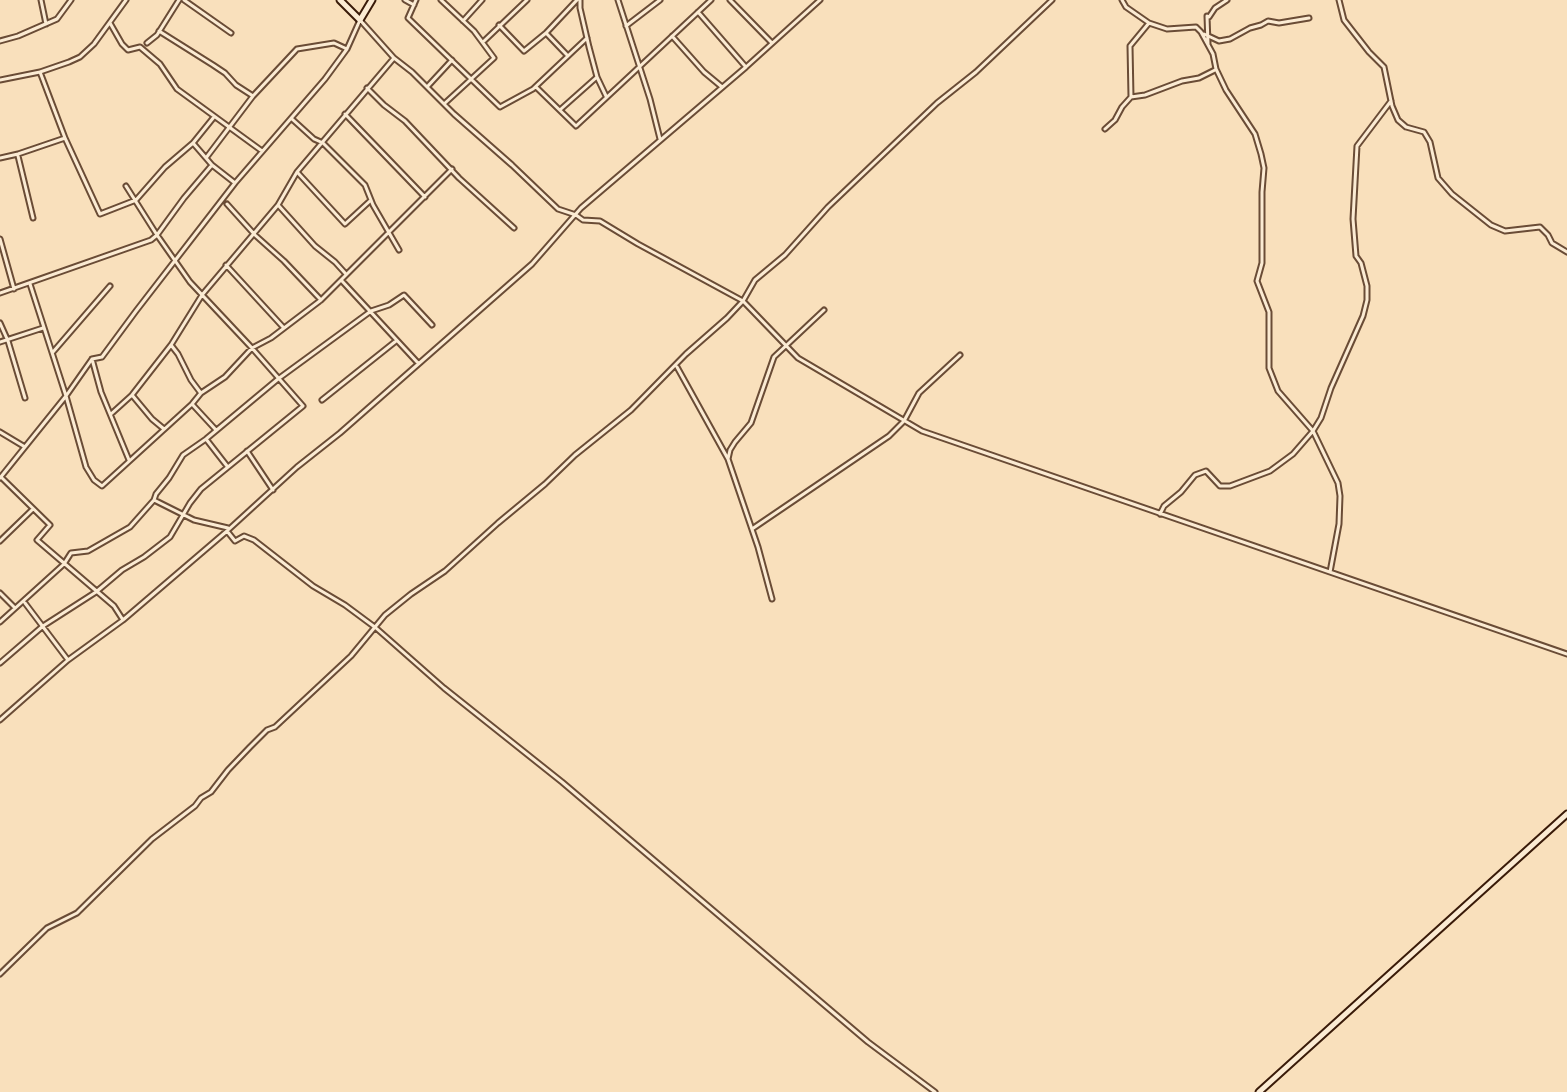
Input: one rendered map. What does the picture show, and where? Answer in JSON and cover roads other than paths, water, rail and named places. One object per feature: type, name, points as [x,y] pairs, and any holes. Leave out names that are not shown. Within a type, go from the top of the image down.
[{"type":"street","points":[[41,0],[46,25]]},
{"type":"street","points":[[0,41],[57,19],[71,0]]},
{"type":"street","points":[[0,80],[40,72],[80,57],[94,44],[126,0]]},
{"type":"street","points":[[147,43],[182,0],[231,33]]},
{"type":"street","points":[[340,0],[394,58],[558,209],[583,220],[603,222],[743,301],[798,358],[922,431],[1567,654]]},
{"type":"street","points":[[123,620],[114,606],[37,540],[50,525],[0,477],[92,359],[102,357],[235,183],[292,119],[347,49],[372,0]]},
{"type":"street","points":[[405,0],[415,2],[408,18],[500,107],[536,86],[587,38]]},
{"type":"street","points":[[441,0],[474,31],[494,58],[444,104]]},
{"type":"street","points":[[463,21],[482,0]]},
{"type":"street","points":[[483,42],[527,0]]},
{"type":"street","points":[[499,25],[524,51],[578,0]]},
{"type":"street","points":[[578,0],[597,77],[606,98]]},
{"type":"street","points":[[618,0],[660,139]]},
{"type":"street","points":[[626,26],[660,0]]},
{"type":"street","points":[[536,86],[576,126],[711,0]]},
{"type":"street","points":[[730,0],[772,43]]},
{"type":"street","points":[[0,720],[68,660],[123,620],[228,530],[532,264],[565,224],[820,0]]},
{"type":"street","points":[[0,974],[47,928],[77,913],[152,839],[211,792],[267,730],[275,727],[351,656],[385,615],[445,571],[575,455],[631,410],[743,301],[755,280],[785,255],[828,207],[937,103],[976,72],[1052,0]]},
{"type":"street","points":[[1122,0],[1126,7],[1149,23],[1167,29],[1196,27],[1219,41],[1268,21],[1279,23],[1309,18]]},
{"type":"street","points":[[1208,44],[1207,16],[1227,0]]},
{"type":"street","points":[[1339,0],[1344,20],[1384,67],[1398,120],[1406,127],[1424,132],[1430,142],[1438,178],[1452,194],[1491,225],[1505,231],[1540,227],[1552,243],[1567,252]]},
{"type":"street","points":[[698,12],[746,67]]},
{"type":"street","points":[[110,23],[128,50],[140,47],[160,64],[177,89],[262,151]]},
{"type":"street","points":[[1131,97],[1130,46],[1149,23]]},
{"type":"street","points":[[159,31],[225,73],[253,96]]},
{"type":"street","points":[[1201,32],[1233,103],[1255,134],[1264,168],[1262,263],[1257,281],[1269,312],[1269,368],[1278,391],[1313,431],[1338,483],[1339,524],[1330,572]]},
{"type":"street","points":[[546,33],[568,56]]},
{"type":"street","points":[[672,36],[722,88]]},
{"type":"street","points":[[206,158],[253,96],[297,49],[334,43],[347,49]]},
{"type":"street","points":[[111,414],[132,395],[171,345],[202,295],[255,235],[278,205],[297,172],[394,58]]},
{"type":"street","points":[[426,87],[452,60]]},
{"type":"street","points":[[1105,129],[1131,97],[1199,78],[1216,69]]},
{"type":"street","points":[[40,72],[65,138],[100,214],[136,200],[165,167],[193,143],[214,117]]},
{"type":"street","points":[[560,110],[597,77]]},
{"type":"street","points":[[367,88],[514,228]]},
{"type":"street","points":[[1160,514],[1195,475],[1206,471],[1220,486],[1230,486],[1270,471],[1293,454],[1321,418],[1367,300],[1367,286],[1356,256],[1353,219],[1357,146],[1391,101]]},
{"type":"street","points":[[345,114],[425,197]]},
{"type":"street","points":[[292,119],[323,143],[365,185],[399,250]]},
{"type":"street","points":[[0,158],[65,138]]},
{"type":"street","points":[[193,143],[212,165],[235,183]]},
{"type":"street","points":[[18,154],[33,218]]},
{"type":"street","points":[[0,293],[151,240],[212,165]]},
{"type":"street","points":[[30,284],[86,467],[102,486],[201,393],[225,377],[252,348],[271,338],[321,300],[452,169]]},
{"type":"street","points":[[297,172],[345,224],[371,200]]},
{"type":"street","points":[[0,663],[43,626],[96,592],[170,537],[201,489],[303,406],[175,262],[126,186]]},
{"type":"street","points":[[227,204],[321,300]]},
{"type":"street","points":[[278,205],[315,246],[346,274]]},
{"type":"street","points":[[0,239],[1,252],[14,289]]},
{"type":"street","points":[[226,265],[283,327]]},
{"type":"street","points":[[341,280],[418,363]]},
{"type":"street","points":[[53,352],[110,286]]},
{"type":"street","points":[[0,622],[64,564],[71,553],[88,551],[130,527],[154,500],[183,455],[278,379],[371,311],[389,305],[404,295],[432,325]]},
{"type":"street","points":[[728,459],[735,442],[751,423],[774,357],[824,310]]},
{"type":"street","points":[[0,323],[25,398]]},
{"type":"street","points":[[0,342],[43,328]]},
{"type":"street","points":[[322,400],[396,341]]},
{"type":"street","points":[[171,345],[201,393]]},
{"type":"street","points":[[752,529],[889,436],[904,421],[919,393],[960,355]]},
{"type":"street","points":[[92,359],[101,392],[130,462]]},
{"type":"street","points":[[676,365],[728,459],[772,599]]},
{"type":"street","points":[[132,395],[164,429]]},
{"type":"street","points":[[192,404],[216,430]]},
{"type":"street","points":[[0,432],[25,447]]},
{"type":"street","points":[[206,439],[227,466]]},
{"type":"street","points":[[247,451],[273,490]]},
{"type":"street","points":[[154,500],[194,520],[228,530],[235,541],[244,536],[254,540],[313,586],[376,628],[868,1042],[935,1092]]},
{"type":"street","points":[[0,541],[33,509]]},
{"type":"street","points":[[0,593],[15,608]]},
{"type":"street","points":[[24,602],[68,660]]},
{"type":"street","points":[[1259,1092],[1567,814]]}]
